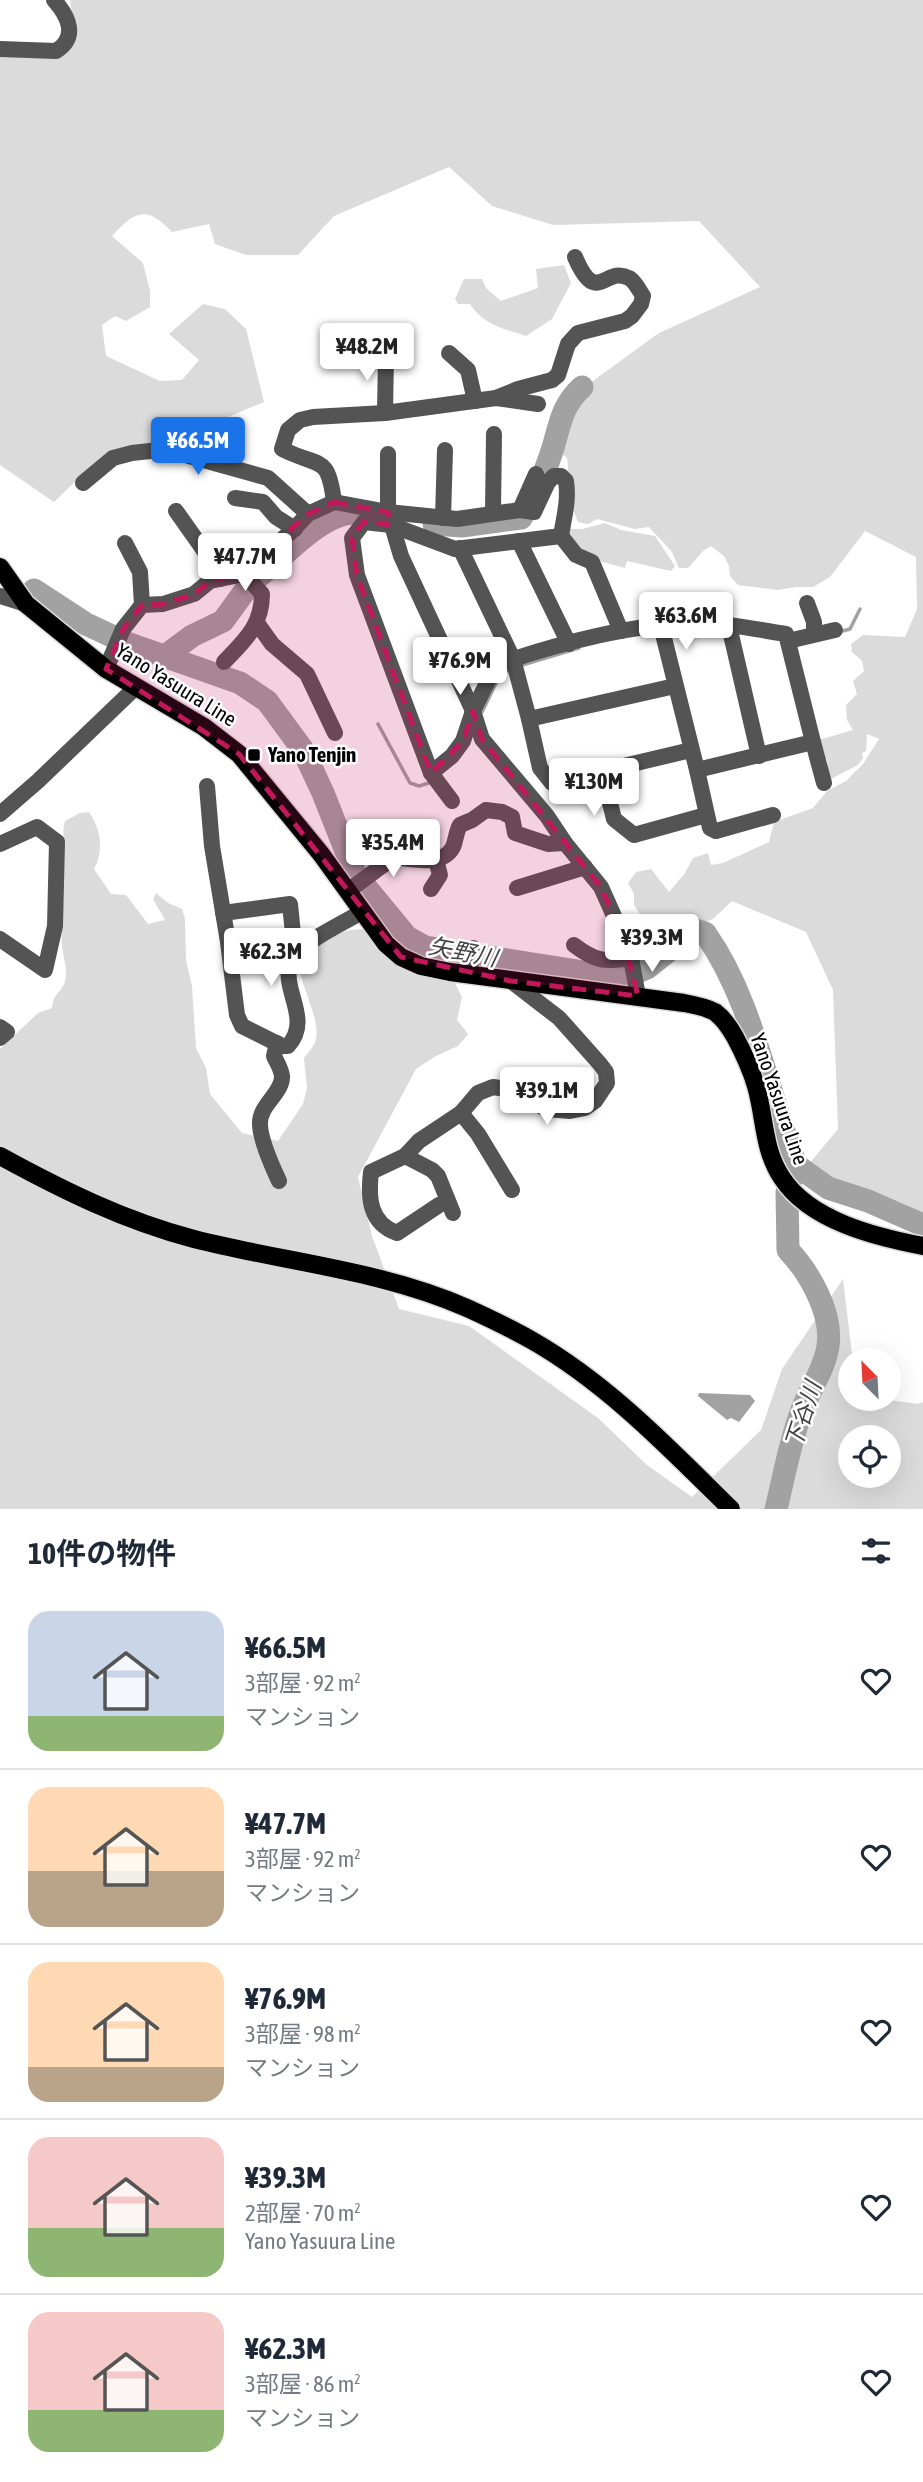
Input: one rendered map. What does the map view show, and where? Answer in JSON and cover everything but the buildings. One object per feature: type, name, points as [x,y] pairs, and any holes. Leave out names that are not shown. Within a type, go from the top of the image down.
[{"type":"main road","name":"Yano Yasuura Line","points":[[0,567],[26,604],[106,669],[204,727],[239,754],[262,779],[386,944],[401,957],[421,966],[469,975],[638,996],[703,1007],[716,1013],[730,1028],[742,1049],[756,1088],[764,1136],[782,1178],[800,1199],[823,1215],[848,1226],[923,1246]]},
{"type":"main road","points":[[0,1156],[58,1188],[124,1217],[193,1239],[388,1281],[464,1307],[534,1341],[584,1375],[632,1414],[731,1509]]},
{"type":"street","points":[[0,49],[56,51],[63,46],[69,36],[70,27],[54,0]]},
{"type":"street","points":[[334,502],[327,470],[319,463],[282,449],[288,430],[300,420],[313,417],[385,412],[496,398],[517,389],[552,380],[558,375],[568,344],[578,333],[625,321],[641,304],[643,296],[632,279],[620,275],[600,283],[592,282],[583,276],[575,257]]},
{"type":"street","points":[[449,353],[468,370],[475,401]]},
{"type":"street","points":[[385,412],[386,355]]},
{"type":"street","points":[[496,398],[538,404]]},
{"type":"street","points":[[493,513],[494,434]]},
{"type":"street","points":[[83,483],[113,458],[159,450],[268,478],[308,514]]},
{"type":"street","points":[[443,518],[445,450]]},
{"type":"street","points":[[388,454],[389,519],[401,556],[473,711],[482,739],[601,887],[631,958],[638,996]]},
{"type":"street","points":[[524,511],[536,474]]},
{"type":"street","points":[[452,801],[435,778],[356,575],[352,538],[363,522],[389,519],[457,519],[493,513],[534,512],[548,482],[554,476],[561,476],[566,481],[568,499],[561,536],[576,555],[592,562],[621,631]]},
{"type":"street","points":[[235,498],[263,502],[276,517],[295,529]]},
{"type":"street","points":[[142,605],[163,604],[194,594],[210,581],[239,575],[295,529],[308,514],[334,502],[389,519],[427,540],[454,549],[561,536]]},
{"type":"street","points":[[176,511],[217,569],[220,579]]},
{"type":"street","points":[[519,541],[569,644]]},
{"type":"street","points":[[106,669],[123,629],[142,605],[140,572],[125,543]]},
{"type":"street","points":[[460,548],[513,659],[540,768],[552,783],[691,750]]},
{"type":"street","points":[[223,662],[257,623],[262,610],[262,594],[243,572]]},
{"type":"street","points":[[0,596],[26,604]]},
{"type":"street","points":[[807,603],[814,622],[814,634]]},
{"type":"street","points":[[257,623],[272,644],[307,674],[335,733]]},
{"type":"street","points":[[435,778],[463,741],[473,711],[496,665],[621,631],[702,623],[786,634],[824,783]]},
{"type":"street","points":[[662,626],[710,828],[716,831],[773,815]]},
{"type":"street","points":[[729,626],[759,756]]},
{"type":"street","points":[[788,641],[835,630]]},
{"type":"street","points":[[529,719],[675,685]]},
{"type":"street","points":[[0,814],[135,688]]},
{"type":"street","points":[[697,771],[813,742]]},
{"type":"street","points":[[602,771],[614,819],[634,835],[706,815]]},
{"type":"street","points":[[207,786],[212,846],[242,1026],[288,1046],[298,1027],[296,1005],[288,981],[288,965],[303,948],[363,911]]},
{"type":"street","points":[[348,891],[394,857],[436,860],[452,848],[460,825],[486,810],[502,812],[512,817],[515,833],[548,844],[565,844]]},
{"type":"street","points":[[0,844],[37,827],[57,842],[55,926],[45,970],[0,939]]},
{"type":"street","points":[[431,889],[440,875],[436,860]]},
{"type":"street","points":[[517,888],[585,867]]},
{"type":"street","points":[[223,913],[290,904],[293,934]]},
{"type":"street","points":[[574,945],[588,956],[606,962],[631,958]]},
{"type":"street","points":[[469,975],[472,948]]},
{"type":"street","points":[[405,1156],[438,1176],[446,1209],[397,1233],[388,1230],[379,1221],[370,1205],[368,1193],[371,1172],[405,1156],[419,1141],[461,1113],[478,1094],[493,1087],[506,1089],[547,1109],[570,1111],[585,1108],[595,1101],[607,1083],[606,1072],[559,1018],[511,981]]},
{"type":"street","points":[[0,1027],[7,1032],[0,1038]]},
{"type":"street","points":[[277,1043],[274,1056],[279,1064],[281,1083],[268,1101],[260,1124],[279,1181]]},
{"type":"street","points":[[461,1113],[478,1134],[512,1190]]},
{"type":"highlighted area","points":[[334,502],[388,512],[391,525],[364,522],[352,538],[357,575],[431,773],[463,741],[473,711],[482,739],[601,887],[622,934],[638,996],[511,981],[401,957],[239,754],[106,669],[123,629],[142,605],[163,604],[194,594],[210,581],[239,575],[308,514]]},
{"type":"shaded area","points":[[70,0],[923,0],[923,1225],[825,1190],[808,1165],[838,1129],[833,990],[806,932],[732,901],[713,919],[691,927],[674,938],[659,942],[634,905],[634,894],[628,883],[636,872],[651,869],[669,892],[685,873],[693,858],[708,853],[711,865],[723,863],[769,842],[774,822],[813,808],[827,791],[846,781],[863,764],[879,739],[867,734],[866,751],[862,753],[863,758],[858,765],[825,782],[821,767],[828,765],[827,759],[821,761],[815,741],[853,730],[847,720],[846,705],[857,694],[853,681],[864,671],[862,661],[852,652],[851,644],[863,635],[905,637],[917,609],[916,557],[865,531],[830,577],[813,587],[778,590],[738,585],[730,576],[724,556],[711,546],[688,568],[679,568],[672,552],[649,527],[635,529],[597,519],[588,524],[578,522],[572,507],[567,458],[557,450],[557,439],[551,432],[552,424],[559,416],[557,407],[659,333],[760,287],[699,221],[553,225],[492,206],[449,167],[334,216],[298,255],[246,255],[215,244],[209,224],[172,232],[155,217],[140,215],[127,221],[112,236],[143,263],[150,291],[150,307],[126,321],[115,316],[102,325],[106,356],[160,381],[182,380],[199,360],[169,334],[203,304],[225,309],[246,329],[264,402],[228,417],[223,431],[211,424],[154,443],[81,476],[54,502],[0,465],[0,53],[58,57],[75,38]]},
{"type":"shaded area","points":[[564,265],[571,283],[552,319],[526,336],[494,325],[470,304],[458,304],[455,299],[464,279],[482,279],[486,288],[501,301],[538,288],[536,269]]},
{"type":"shaded area","points":[[605,523],[621,530],[655,536],[675,566],[671,571],[627,561],[625,568],[596,560],[571,546],[567,529],[582,529]]},
{"type":"shaded area","points":[[89,812],[100,840],[94,869],[111,894],[126,895],[148,924],[165,920],[153,899],[156,893],[168,903],[182,909],[185,919],[186,960],[192,986],[196,1048],[206,1068],[210,1094],[242,1133],[278,1141],[303,1104],[307,1088],[304,1058],[314,1044],[316,1030],[299,963],[320,943],[339,933],[367,930],[429,976],[455,983],[462,997],[457,1020],[468,1034],[458,1046],[416,1069],[358,1177],[372,1236],[399,1309],[469,1326],[598,1418],[647,1465],[692,1497],[761,1430],[782,1369],[843,1279],[851,1348],[838,1348],[838,1411],[901,1411],[901,1402],[923,1402],[923,1509],[0,1509],[0,1049],[38,1013],[52,1008],[55,996],[64,984],[66,970],[61,937],[63,892],[60,875],[64,861],[65,821],[80,813]]},
{"type":"shaded area","points":[[699,1393],[750,1395],[755,1401],[739,1422],[731,1418],[727,1420],[698,1396]]},
{"type":"waterway","points":[[434,524],[462,526],[521,518],[544,473],[564,411],[582,387]]},
{"type":"waterway","points":[[257,578],[303,538],[329,520],[355,513],[382,516]]},
{"type":"waterway","points":[[165,656],[192,636],[223,621],[247,588]]},
{"type":"waterway","name":"矢野川","points":[[34,590],[86,624],[127,643],[240,683],[267,701],[303,750],[355,874],[407,937],[425,947],[622,978],[647,968],[695,930],[705,933],[721,959],[747,1016],[796,1165]]},
{"type":"waterway","points":[[839,632],[850,629],[860,609]]},
{"type":"waterway","points":[[519,666],[579,648]]},
{"type":"waterway","points":[[482,712],[501,673],[512,669]]},
{"type":"waterway","points":[[378,724],[410,783],[419,786],[432,782]]},
{"type":"waterway","points":[[796,1165],[828,1188],[868,1201],[923,1225]]},
{"type":"waterway","name":"下谷川","points":[[776,1509],[798,1422],[824,1362],[829,1333],[818,1294],[788,1250],[787,1192],[794,1170]]},
{"type":"place","name":"Yano Tenjin","points":[[254,755]]}]
